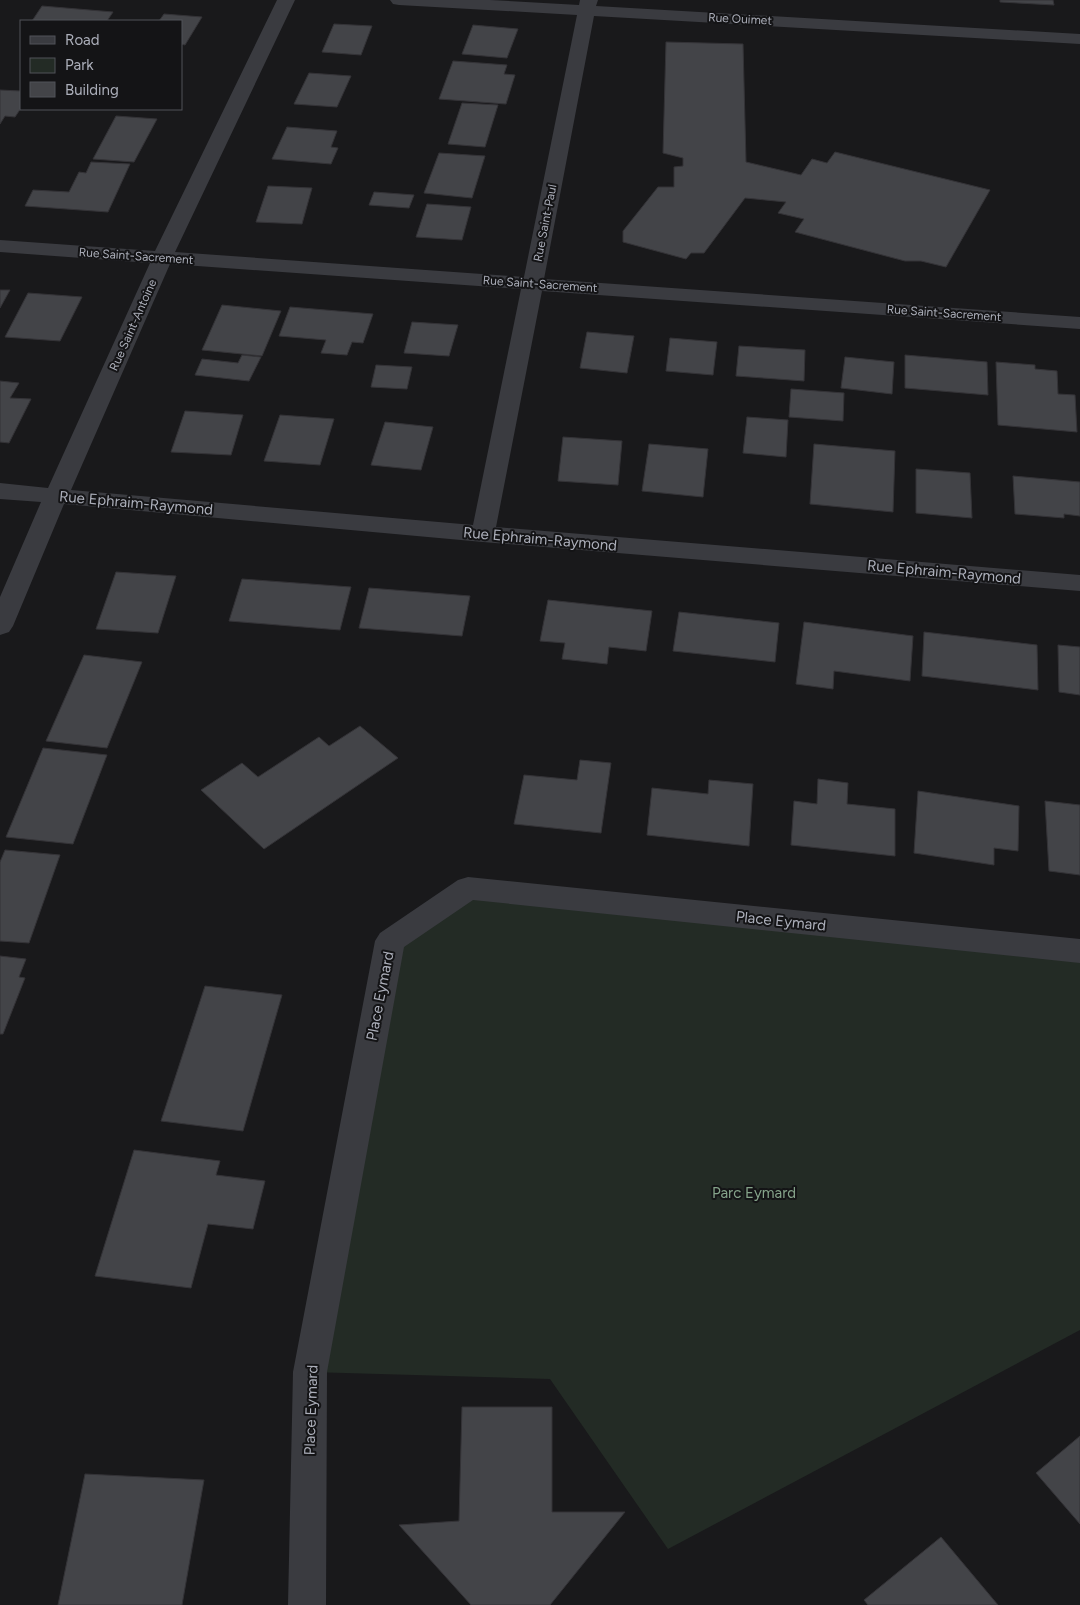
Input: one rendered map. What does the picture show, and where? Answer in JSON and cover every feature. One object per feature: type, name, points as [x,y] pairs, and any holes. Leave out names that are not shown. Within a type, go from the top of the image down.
[{"type":"street","name":"Rue Saint-Antoine","points":[[0,626],[163,258],[286,0]]},
{"type":"street","name":"Rue Ouimet","points":[[400,0],[588,5],[1080,39]]},
{"type":"street","name":"Rue Saint-Paul","points":[[483,534],[588,5]]},
{"type":"street","name":"Rue Saint-Sacrement","points":[[0,246],[1080,323]]},
{"type":"street","name":"Rue Ephraim-Raymond","points":[[0,491],[483,534],[1080,583]]},
{"type":"street","name":"Place Eymard","points":[[307,1605],[310,1372],[390,941],[468,888],[1080,951]]},
{"type":"green space","name":"Parc Eymard","points":[[468,888],[1080,951],[1080,1330],[668,1549],[550,1379],[310,1372],[390,941]]},
{"type":"building","points":[[1000,0],[1053,0],[1054,5],[1000,2]]},
{"type":"building","points":[[42,6],[113,12],[108,20],[33,20]]},
{"type":"building","points":[[164,14],[202,17],[185,45],[182,44],[182,20],[160,20]]},
{"type":"building","points":[[334,24],[372,26],[361,55],[322,52]]},
{"type":"building","points":[[473,25],[518,29],[507,58],[462,54]]},
{"type":"building","points":[[666,42],[743,44],[746,162],[801,175],[812,159],[827,163],[835,152],[990,190],[946,267],[921,261],[905,261],[795,232],[804,219],[778,213],[786,202],[745,198],[704,253],[691,253],[686,259],[623,242],[623,231],[658,187],[674,187],[674,167],[683,166],[683,158],[663,153]]},
{"type":"building","points":[[453,61],[507,65],[504,74],[515,75],[506,104],[439,99]]},
{"type":"building","points":[[309,73],[351,76],[337,107],[294,104]]},
{"type":"building","points":[[0,90],[20,91],[20,110],[15,117],[5,116],[0,124]]},
{"type":"building","points":[[462,103],[498,105],[485,147],[448,144]]},
{"type":"building","points":[[116,116],[157,119],[134,162],[93,159]]},
{"type":"building","points":[[287,127],[337,131],[331,147],[338,148],[331,164],[272,159]]},
{"type":"building","points":[[439,153],[485,156],[472,198],[424,193]]},
{"type":"building","points":[[91,162],[130,164],[108,212],[25,206],[33,190],[69,192],[79,172],[86,173]]},
{"type":"building","points":[[268,186],[312,188],[302,224],[256,222]]},
{"type":"building","points":[[374,192],[414,195],[409,208],[369,205]]},
{"type":"building","points":[[427,204],[471,207],[462,240],[416,237]]},
{"type":"building","points":[[0,290],[10,290],[0,308]]},
{"type":"building","points":[[28,293],[82,297],[60,341],[5,337]]},
{"type":"building","points":[[222,305],[281,311],[262,356],[202,350]]},
{"type":"building","points":[[290,307],[373,314],[363,343],[352,342],[347,355],[321,353],[326,340],[279,336]]},
{"type":"building","points":[[412,322],[458,325],[449,356],[404,353]]},
{"type":"building","points":[[587,332],[634,336],[627,373],[580,368]]},
{"type":"building","points":[[670,338],[717,342],[713,375],[666,371]]},
{"type":"building","points":[[739,346],[805,350],[804,381],[736,376]]},
{"type":"building","points":[[242,355],[261,357],[249,381],[195,375],[202,359],[238,363]]},
{"type":"building","points":[[905,355],[987,362],[988,395],[905,388]]},
{"type":"building","points":[[845,357],[894,362],[892,394],[841,388]]},
{"type":"building","points":[[996,362],[1035,365],[1035,369],[1057,371],[1058,394],[1075,395],[1077,432],[998,425]]},
{"type":"building","points":[[376,365],[412,367],[407,389],[371,387]]},
{"type":"building","points":[[0,381],[19,383],[10,398],[31,399],[9,443],[0,442]]},
{"type":"building","points":[[791,389],[844,393],[843,421],[789,417]]},
{"type":"building","points":[[185,411],[243,415],[231,455],[171,452]]},
{"type":"building","points":[[280,415],[334,419],[320,465],[264,461]]},
{"type":"building","points":[[747,417],[788,420],[786,457],[743,453]]},
{"type":"building","points":[[385,422],[433,427],[421,470],[371,465]]},
{"type":"building","points":[[563,437],[622,441],[618,485],[558,481]]},
{"type":"building","points":[[649,444],[708,449],[703,497],[642,491]]},
{"type":"building","points":[[814,444],[895,451],[893,512],[810,504]]},
{"type":"building","points":[[916,469],[970,473],[972,518],[916,513]]},
{"type":"building","points":[[1013,476],[1080,482],[1080,516],[1064,514],[1064,518],[1015,514]]},
{"type":"building","points":[[116,572],[176,576],[158,633],[96,629]]},
{"type":"building","points":[[242,579],[351,587],[340,630],[229,621]]},
{"type":"building","points":[[369,588],[470,596],[462,636],[359,628]]},
{"type":"building","points":[[548,600],[652,611],[646,651],[609,647],[607,664],[562,659],[565,643],[540,641]]},
{"type":"building","points":[[679,612],[779,623],[775,662],[673,651]]},
{"type":"building","points":[[804,622],[913,636],[910,681],[834,671],[833,689],[796,684]]},
{"type":"building","points":[[924,632],[1037,645],[1038,690],[922,676]]},
{"type":"building","points":[[1058,645],[1080,647],[1080,695],[1059,692]]},
{"type":"building","points":[[84,655],[142,662],[107,748],[46,741]]},
{"type":"building","points":[[360,726],[398,758],[264,849],[201,790],[242,763],[258,777],[319,737],[329,746]]},
{"type":"building","points":[[43,748],[107,755],[73,844],[6,837]]},
{"type":"building","points":[[580,760],[611,763],[601,833],[514,824],[524,775],[577,780]]},
{"type":"building","points":[[818,779],[848,783],[847,804],[895,809],[895,856],[791,845],[794,801],[817,804]]},
{"type":"building","points":[[709,780],[753,784],[749,846],[647,835],[652,788],[708,794]]},
{"type":"building","points":[[918,791],[1019,806],[1018,851],[994,848],[994,865],[914,853]]},
{"type":"building","points":[[1045,801],[1080,805],[1080,875],[1049,871]]},
{"type":"building","points":[[5,850],[60,855],[29,943],[0,941],[0,862]]},
{"type":"building","points":[[0,956],[26,959],[19,977],[25,978],[3,1034],[0,1034]]},
{"type":"building","points":[[205,986],[282,995],[243,1131],[161,1121]]},
{"type":"building","points":[[134,1150],[220,1161],[216,1175],[265,1181],[253,1229],[208,1224],[191,1288],[95,1276]]},
{"type":"building","points":[[462,1407],[552,1407],[552,1512],[625,1512],[550,1605],[471,1605],[399,1525],[459,1521]]},
{"type":"building","points":[[1080,1436],[1080,1524],[1036,1473]]},
{"type":"building","points":[[85,1474],[204,1480],[182,1605],[58,1605]]},
{"type":"building","points":[[941,1537],[998,1605],[868,1605],[864,1600]]}]
